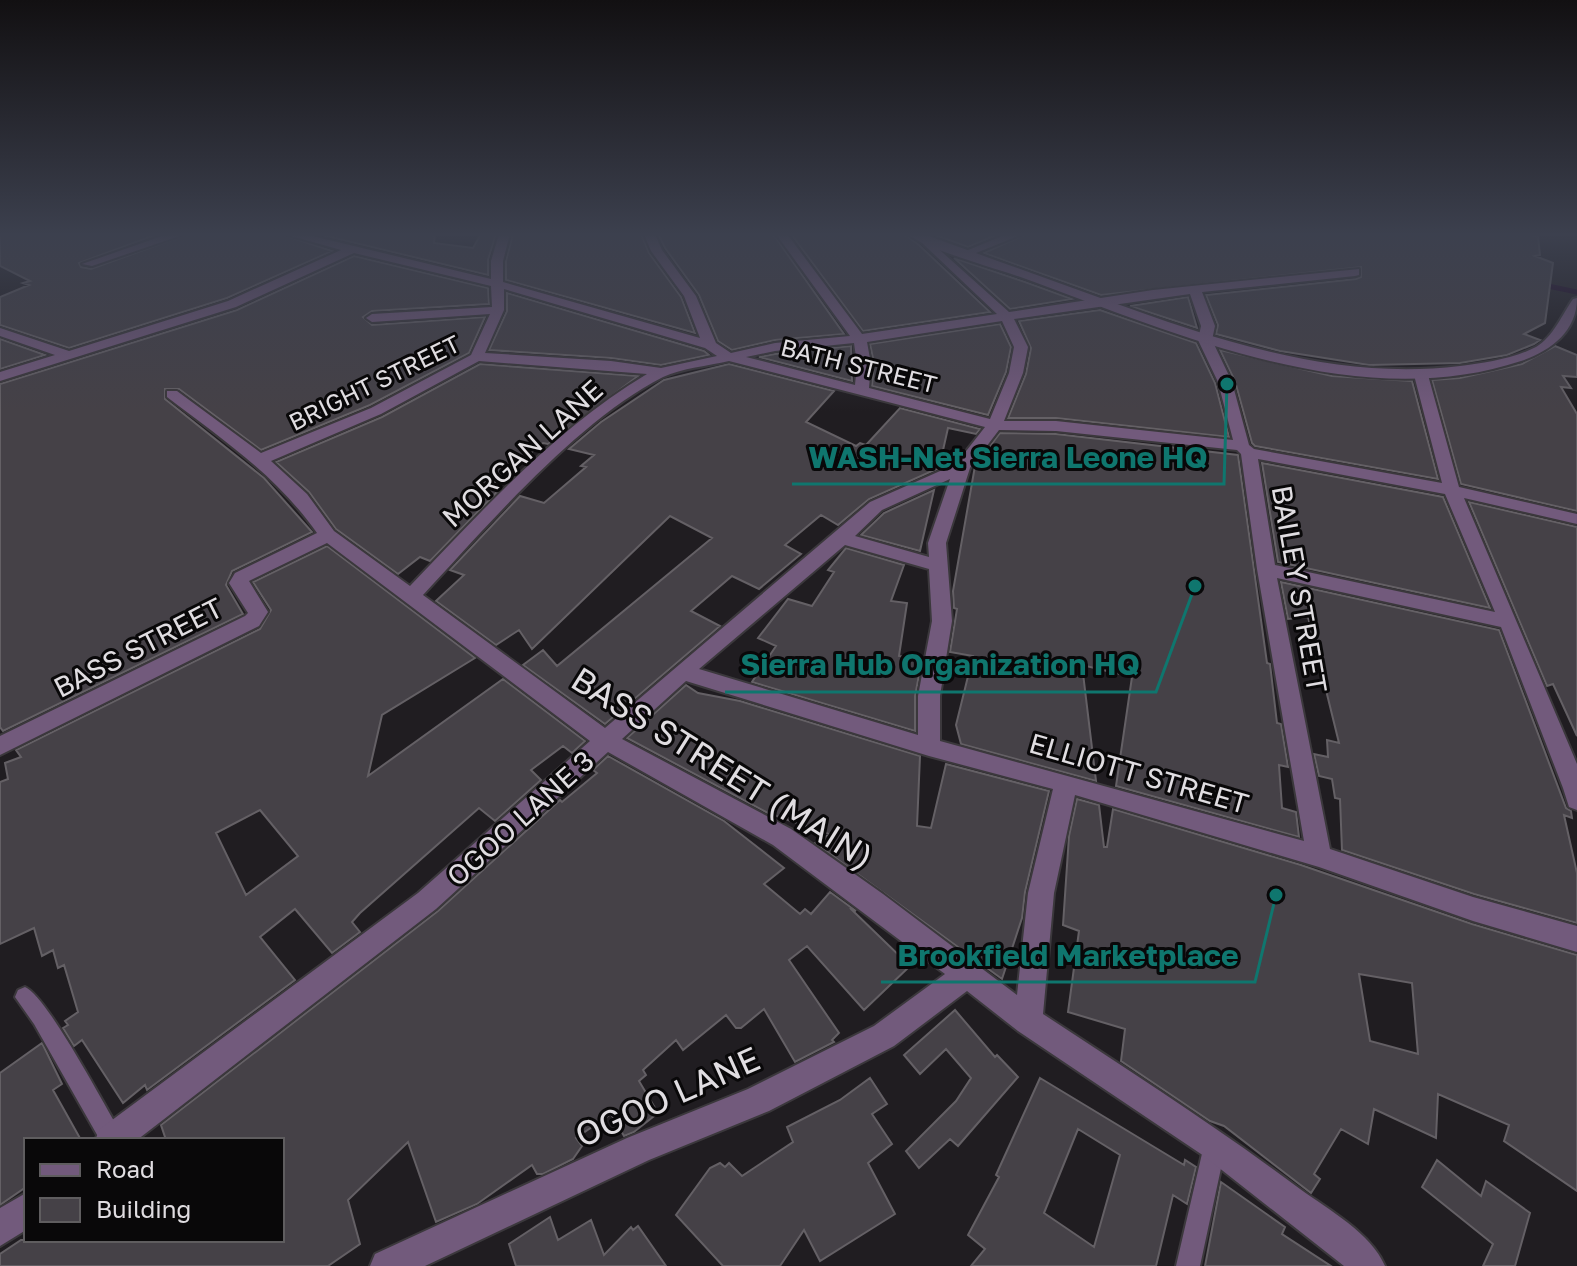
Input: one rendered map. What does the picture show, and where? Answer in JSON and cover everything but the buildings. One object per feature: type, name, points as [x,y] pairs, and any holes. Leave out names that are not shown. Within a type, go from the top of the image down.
[{"type":"street","points":[[0,377],[232,304],[256,293]]},
{"type":"street","name":"BRIGHT STREET","points":[[259,460],[376,411],[477,357],[498,310],[497,293]]},
{"type":"street","name":"BATH STREET","points":[[534,293],[710,345],[728,357],[995,425],[1056,426],[1245,450],[1452,490],[1577,519]]},
{"type":"street","points":[[688,293],[710,345]]},
{"type":"street","points":[[825,293],[863,347],[861,391]]},
{"type":"street","points":[[929,747],[929,696],[942,621],[941,574],[936,565],[937,543],[962,467],[995,425],[1016,373],[1021,347],[1006,316],[982,293]]},
{"type":"street","points":[[1078,293],[1205,340],[1291,362],[1421,375],[1492,366],[1540,350],[1553,340],[1577,302]]},
{"type":"street","name":"MORGAN LANE","points":[[411,596],[490,513],[566,440],[624,394],[661,372],[775,347],[859,339],[1171,293]]},
{"type":"street","name":"BAILEY STREET","points":[[1196,293],[1208,326],[1205,340],[1225,382],[1245,450],[1319,856]]},
{"type":"street","points":[[372,318],[498,310]]},
{"type":"street","points":[[0,332],[68,355]]},
{"type":"street","points":[[477,357],[611,365],[661,372]]},
{"type":"street","points":[[1421,375],[1452,490],[1509,622],[1576,792]]},
{"type":"street","name":"BASS STREET (MAIN)","points":[[172,394],[259,460],[301,498],[328,535],[607,741],[782,837],[874,902],[965,976],[1028,1021],[1215,1145],[1340,1239],[1368,1266]]},
{"type":"street","name":"OGOO LANE 3","points":[[115,1138],[427,901],[682,672],[876,506],[962,467]]},
{"type":"street","name":"BASS STREET","points":[[0,746],[252,621],[258,612],[238,583],[242,577],[328,535]]},
{"type":"street","points":[[842,538],[936,565]]},
{"type":"street","points":[[1266,569],[1509,622]]},
{"type":"street","name":"ELLIOTT STREET","points":[[682,672],[929,747],[1319,856],[1473,909],[1577,939]]},
{"type":"street","points":[[1028,1021],[1041,893],[1066,783]]},
{"type":"street","name":"OGOO LANE","points":[[387,1266],[638,1149],[758,1100],[884,1036],[965,976]]},
{"type":"street","points":[[0,1229],[24,1211]]},
{"type":"lane","points":[[25,997],[41,1017],[111,1138]]},
{"type":"lane","points":[[1188,1266],[1215,1145]]},
{"type":"place","name":"WASH-Net Sierra Leone HQ","points":[[1227,384]]},
{"type":"place","name":"Sierra Hub Organization HQ","points":[[1195,586]]},
{"type":"place","name":"Brookfield Marketplace","points":[[1276,895]]}]
